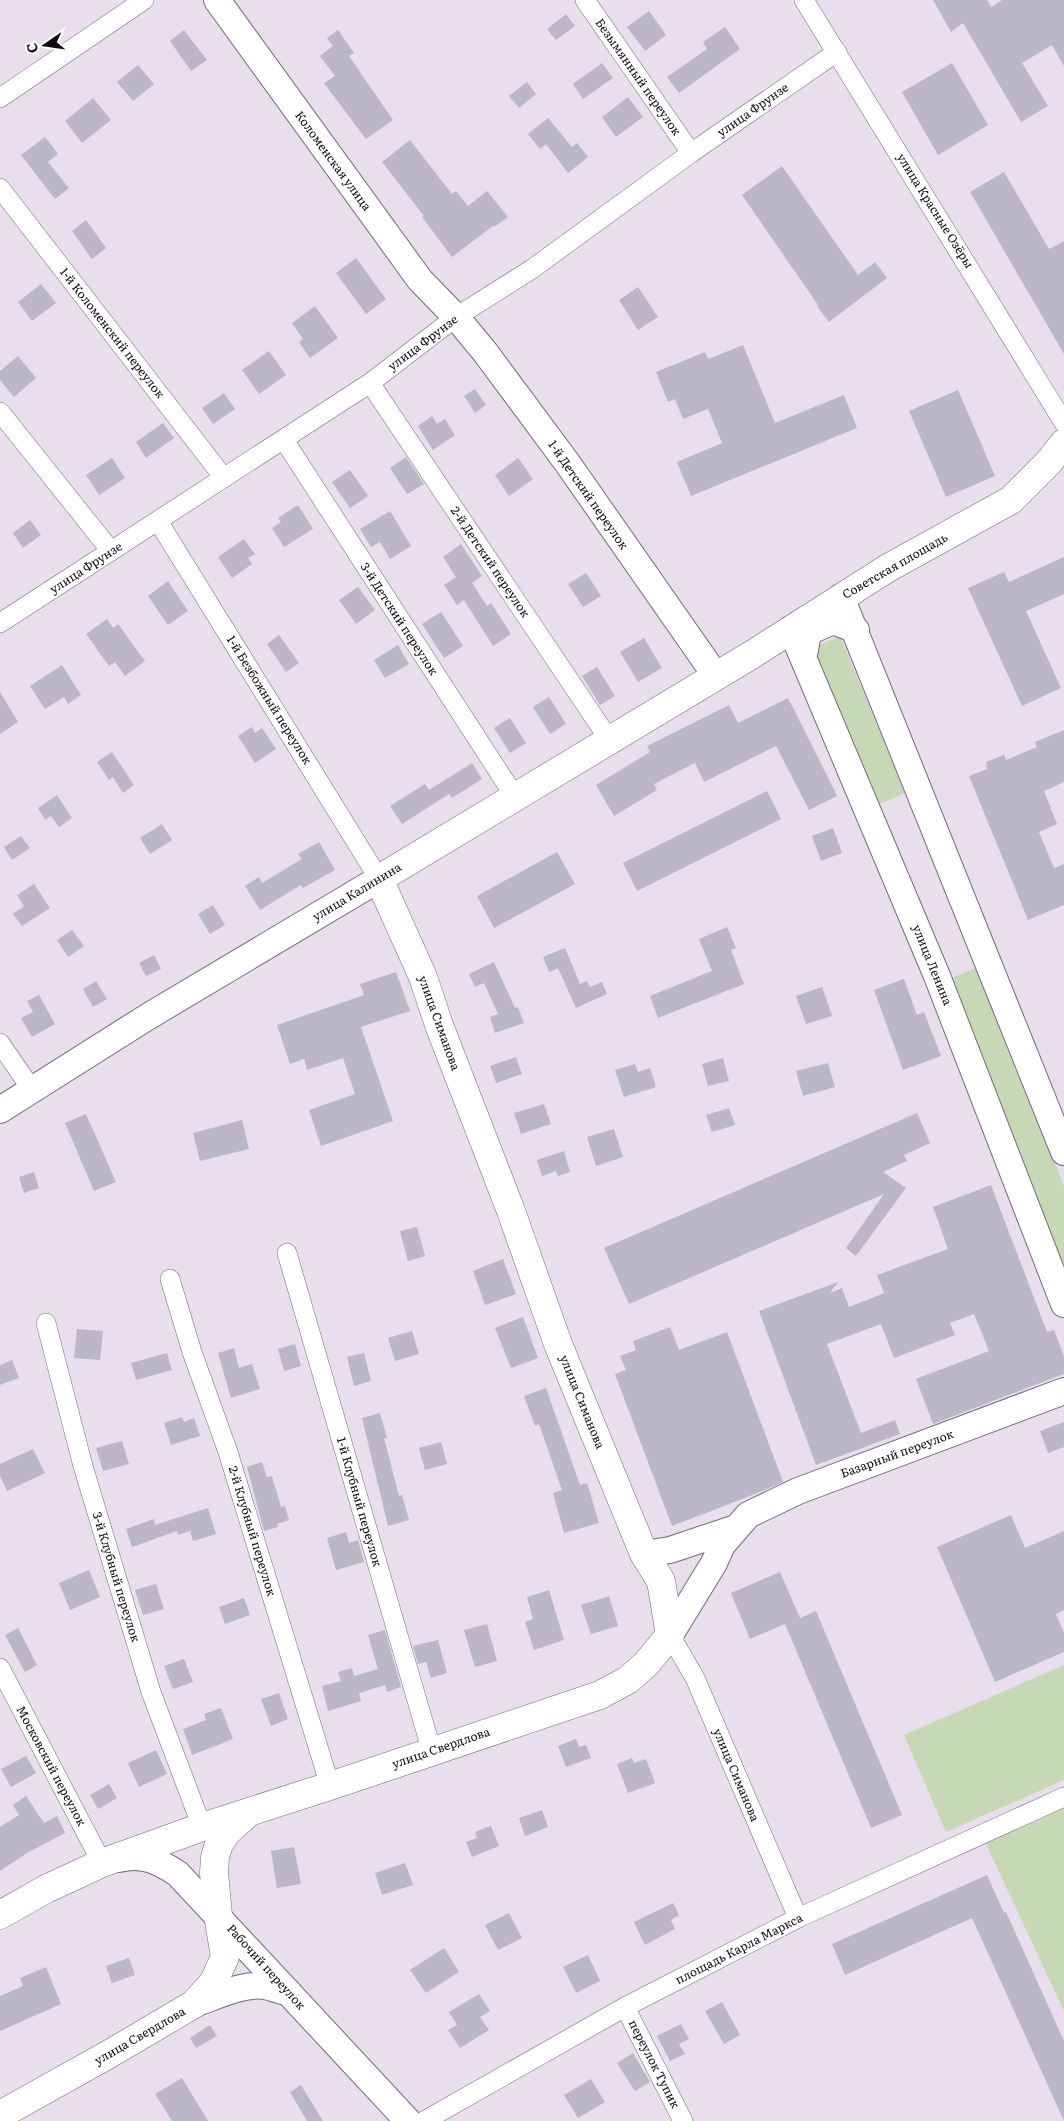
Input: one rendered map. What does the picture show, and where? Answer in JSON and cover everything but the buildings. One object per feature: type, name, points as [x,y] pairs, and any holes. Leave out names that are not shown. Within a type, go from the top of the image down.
[{"type":"main road","name":"Коломенская улица","points":[[217,0],[420,280],[456,317]]},
{"type":"main road","name":"1-й Детский переулок","points":[[456,317],[568,464],[716,676]]},
{"type":"main road","name":"Советская площадь","points":[[716,676],[888,568],[1011,500],[1049,462],[1064,443]]},
{"type":"main road","points":[[841,598],[856,630],[984,957],[1064,1152]]},
{"type":"main road","points":[[803,658],[808,632],[833,621],[856,630]]},
{"type":"main road","name":"улица Ленина","points":[[791,629],[936,976],[1064,1304]]},
{"type":"main road","name":"улица Калинина","points":[[0,1110],[157,1011],[716,676]]},
{"type":"main road","name":"улица Симанова","points":[[379,879],[423,978],[439,1025],[511,1211],[558,1344],[644,1554],[661,1581],[670,1635]]},
{"type":"main road","name":"Базарный переулок","points":[[670,1635],[714,1563],[722,1545],[748,1515],[798,1491],[1064,1391]]},
{"type":"main road","name":"Базарный переулок","points":[[644,1554],[670,1550],[736,1528]]},
{"type":"main road","name":"улица Свердлова","points":[[0,1915],[46,1889],[102,1863],[202,1826],[330,1786],[600,1695],[628,1680],[646,1664],[670,1635]]},
{"type":"main road","name":"улица Свердлова","points":[[0,2115],[194,2004],[213,1982],[225,1957],[218,1915],[214,1873],[215,1857],[219,1844],[236,1822],[252,1811]]},
{"type":"main road","name":"Рабочий переулок","points":[[102,1863],[129,1856],[154,1859],[178,1874],[408,2121]]},
{"type":"main road","points":[[194,2004],[238,1989],[250,1987],[264,1986],[288,1992]]},
{"type":"street","points":[[0,98],[144,0]]},
{"type":"street","name":"Безымянный переулок","points":[[585,0],[691,153]]},
{"type":"street","name":"улица Красные Озёры","points":[[804,0],[1064,423]]},
{"type":"street","name":"улица Фрунзе","points":[[0,623],[370,383],[456,317],[532,269],[691,153],[837,52]]},
{"type":"street","name":"1-й Коломенский переулок","points":[[0,188],[224,478]]},
{"type":"street","name":"2-й Детский переулок","points":[[370,383],[610,741]]},
{"type":"street","points":[[0,412],[111,551]]},
{"type":"street","name":"3-й Детский переулок","points":[[284,440],[515,797]]},
{"type":"street","name":"1-й Безбожный переулок","points":[[158,521],[379,879]]},
{"type":"street","points":[[0,1043],[32,1090]]},
{"type":"street","name":"1-й Клубный переулок","points":[[287,1253],[432,1752]]},
{"type":"street","name":"2-й Клубный переулок","points":[[170,1279],[192,1352],[228,1452],[330,1786]]},
{"type":"street","name":"3-й Клубный переулок","points":[[46,1323],[83,1466],[151,1692],[202,1826]]},
{"type":"street","name":"улица Симанова","points":[[670,1635],[695,1678],[798,1918]]},
{"type":"street","name":"Московский переулок","points":[[0,1668],[102,1863]]},
{"type":"street","name":"площадь Карла Маркса","points":[[424,2121],[625,2007],[798,1918],[1064,1797]]},
{"type":"street","name":"переулок Тупик","points":[[625,2007],[683,2121]]},
{"type":"green space","points":[[840,636],[905,793],[879,804],[813,648]]},
{"type":"green space","points":[[976,968],[1064,1186],[1064,1267],[949,979]]},
{"type":"green space","points":[[1064,1665],[1064,1780],[946,1832],[904,1735]]},
{"type":"green space","points":[[1064,1808],[1064,2011],[986,1844]]}]
